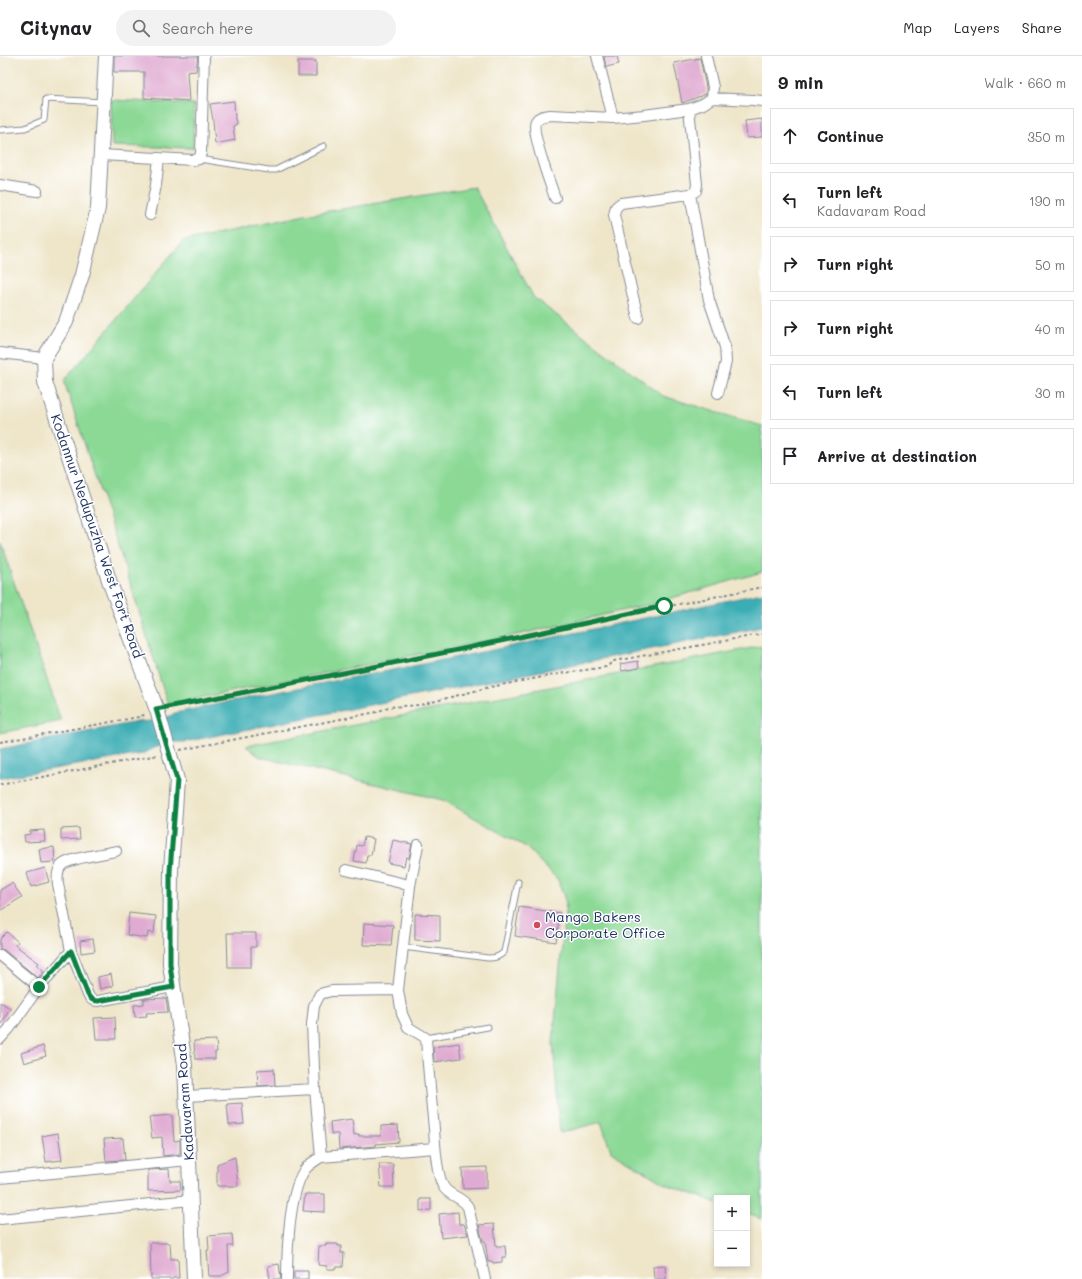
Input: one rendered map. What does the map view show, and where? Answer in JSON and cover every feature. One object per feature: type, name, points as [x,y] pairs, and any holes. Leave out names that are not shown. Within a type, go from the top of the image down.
[{"type":"main road","points":[[44,358],[66,322],[82,275],[98,208],[102,155],[106,56]]},
{"type":"main road","name":"Kodannur Nedupuzha West Fort Road","points":[[44,358],[45,382],[47,390],[110,583],[157,711]]},
{"type":"main road","name":"Kadavaram Road","points":[[157,711],[177,780],[170,871],[170,964],[185,1065],[194,1279]]},
{"type":"street","points":[[102,155],[194,160],[199,159],[201,153],[204,56]]},
{"type":"street","points":[[597,56],[613,118]]},
{"type":"street","points":[[706,56],[713,87],[712,98]]},
{"type":"street","points":[[555,198],[545,170],[535,127],[536,121],[542,116],[550,115],[613,118],[689,109],[703,104],[712,98],[762,101]]},
{"type":"street","points":[[638,318],[614,215],[616,207],[620,203],[690,194],[696,191],[697,184],[689,109]]},
{"type":"street","points":[[150,215],[156,185],[159,158]]},
{"type":"street","points":[[0,185],[37,191]]},
{"type":"street","points":[[690,194],[709,300],[725,347],[726,362],[718,394]]},
{"type":"street","points":[[0,352],[44,358]]},
{"type":"street","points":[[418,846],[410,886],[398,990],[402,1014],[408,1027],[426,1038],[435,1148],[442,1184],[451,1195],[461,1198],[468,1206],[485,1279]]},
{"type":"street","points":[[116,852],[69,860],[62,865],[57,873],[71,951],[88,995],[90,999],[98,1001],[173,987]]},
{"type":"street","points":[[346,870],[401,882],[410,886]]},
{"type":"street","points":[[0,1039],[9,1029],[39,987],[71,951]]},
{"type":"street","points":[[0,955],[39,987]]},
{"type":"street","points":[[320,1157],[312,1024],[314,1006],[320,994],[331,991],[398,990]]},
{"type":"street","points":[[186,1096],[315,1089]]},
{"type":"street","points":[[287,1279],[291,1212],[300,1180],[306,1168],[320,1157],[435,1148]]},
{"type":"street","points":[[0,1178],[189,1160]]},
{"type":"street","points":[[0,1219],[191,1200]]},
{"type":"lane","points":[[0,130],[24,128],[44,120],[46,99],[104,102]]},
{"type":"lane","points":[[199,159],[276,170],[324,146]]},
{"type":"lane","points":[[403,947],[488,958],[500,956],[504,952],[518,882]]},
{"type":"lane","points":[[426,1038],[488,1028]]},
{"type":"path","points":[[0,742],[139,718],[157,711],[762,587]]},
{"type":"path","points":[[0,785],[149,757],[169,750],[376,712],[388,707],[420,705],[490,687],[564,673],[606,667],[614,661],[762,634]]},
{"type":"green space","points":[[111,100],[194,104],[193,148],[112,146]]},
{"type":"green space","points":[[474,187],[534,298],[663,396],[762,426],[762,572],[651,604],[521,634],[174,703],[167,702],[64,381],[183,241],[305,215]]},
{"type":"green space","points":[[0,541],[61,721],[0,733]]},
{"type":"green space","points":[[762,646],[762,1219],[750,1215],[750,1195],[714,1195],[714,1202],[665,1184],[611,1151],[601,1122],[560,1133],[553,1042],[566,903],[558,880],[526,847],[443,800],[260,757],[246,746]]},
{"type":"water","points":[[762,593],[762,627],[184,742],[172,742],[161,745],[142,754],[0,778],[0,749],[137,722],[157,720],[166,718],[175,713],[203,707],[489,651]]},
{"type":"building","points":[[114,56],[198,56],[196,71],[187,72],[189,101],[144,98],[144,72],[114,72]]},
{"type":"building","points":[[604,56],[617,56],[619,64],[606,67]]},
{"type":"building","points":[[700,58],[706,94],[682,103],[674,63]]},
{"type":"building","points":[[298,61],[316,61],[316,76],[298,76]]},
{"type":"building","points":[[234,101],[235,119],[237,124],[233,126],[235,140],[215,144],[210,104]]},
{"type":"building","points":[[762,119],[762,137],[747,138],[745,121]]},
{"type":"building","points":[[638,661],[639,668],[622,671],[620,664]]},
{"type":"building","points":[[79,828],[80,839],[61,840],[61,829]]},
{"type":"building","points":[[44,830],[45,841],[25,842],[24,835],[30,834],[30,831]]},
{"type":"building","points":[[364,837],[374,839],[371,855],[367,855],[366,863],[354,861],[357,845],[362,846]]},
{"type":"building","points":[[393,840],[412,844],[409,858],[406,857],[404,866],[388,863]]},
{"type":"building","points":[[54,847],[55,862],[41,863],[39,849]]},
{"type":"building","points":[[45,868],[49,882],[31,887],[27,873]]},
{"type":"building","points":[[12,883],[22,897],[0,911],[0,890]]},
{"type":"building","name":"Mango Bakers Corporate Office","points":[[519,907],[560,913],[556,942],[515,936]]},
{"type":"building","points":[[129,913],[156,916],[154,933],[148,932],[147,938],[127,935]]},
{"type":"building","points":[[415,914],[440,915],[440,941],[415,940]]},
{"type":"building","points":[[364,923],[393,925],[391,946],[363,945]]},
{"type":"building","points":[[7,932],[18,942],[15,945],[39,963],[37,965],[44,971],[38,978],[4,950],[0,949],[0,939]]},
{"type":"building","points":[[227,933],[256,933],[256,947],[251,947],[251,967],[228,967]]},
{"type":"building","points":[[93,939],[95,951],[81,953],[80,941]]},
{"type":"building","points":[[111,974],[113,986],[100,989],[98,977]]},
{"type":"building","points":[[166,998],[168,1012],[146,1013],[147,1016],[135,1017],[134,1005],[144,1004],[144,999]]},
{"type":"building","points":[[0,1002],[10,1008],[0,1026]]},
{"type":"building","points":[[115,1017],[116,1039],[96,1039],[94,1018]]},
{"type":"building","points":[[216,1040],[217,1052],[215,1052],[215,1059],[195,1059],[194,1041]]},
{"type":"building","points":[[459,1043],[461,1058],[434,1062],[433,1047]]},
{"type":"building","points":[[43,1046],[46,1056],[24,1063],[21,1053]]},
{"type":"building","points":[[274,1069],[275,1085],[258,1086],[257,1070]]},
{"type":"building","points":[[242,1103],[244,1124],[229,1125],[227,1104]]},
{"type":"building","points":[[172,1115],[174,1141],[180,1140],[180,1154],[163,1156],[162,1137],[152,1138],[149,1117]]},
{"type":"building","points":[[352,1119],[354,1135],[359,1134],[359,1136],[381,1136],[381,1126],[398,1125],[399,1142],[376,1144],[376,1146],[339,1149],[338,1134],[331,1134],[330,1122]]},
{"type":"building","points":[[58,1133],[62,1160],[46,1162],[42,1136]]},
{"type":"building","points":[[123,1138],[125,1160],[106,1161],[104,1139]]},
{"type":"building","points":[[235,1157],[238,1186],[217,1186],[217,1164]]},
{"type":"building","points":[[379,1164],[393,1164],[394,1187],[381,1187]]},
{"type":"building","points":[[487,1167],[487,1188],[463,1189],[462,1168]]},
{"type":"building","points":[[169,1169],[170,1181],[180,1181],[181,1190],[148,1191],[148,1170]]},
{"type":"building","points":[[305,1194],[325,1194],[325,1212],[303,1211]]},
{"type":"building","points":[[420,1199],[431,1199],[431,1210],[420,1211]]},
{"type":"building","points":[[458,1212],[459,1224],[464,1224],[468,1235],[441,1238],[439,1214]]},
{"type":"building","points":[[494,1224],[496,1246],[505,1246],[506,1257],[502,1257],[502,1262],[493,1263],[492,1261],[488,1262],[485,1241],[483,1241],[479,1225]]},
{"type":"building","points":[[232,1234],[233,1246],[228,1246],[229,1272],[221,1276],[209,1276],[207,1250],[209,1250],[208,1236]]},
{"type":"building","points":[[150,1243],[170,1243],[171,1259],[178,1259],[179,1278],[151,1279]]},
{"type":"building","points":[[326,1244],[338,1244],[338,1246],[341,1246],[341,1253],[344,1253],[343,1267],[327,1269],[327,1266],[318,1265],[319,1246],[326,1246]]},
{"type":"building","points":[[279,1264],[281,1279],[270,1279],[268,1266]]},
{"type":"building","points":[[665,1265],[666,1279],[654,1279],[653,1266]]},
{"type":"building","points":[[294,1271],[308,1271],[308,1279],[294,1279]]},
{"type":"place","name":"Mango Bakers Corporate Office","points":[[537,925]]},
{"type":"route","points":[[39,987],[71,951],[88,995],[90,999],[94,1001],[173,987],[170,964],[170,871],[177,780],[162,725],[156,709],[281,686],[514,639],[664,606]]}]
